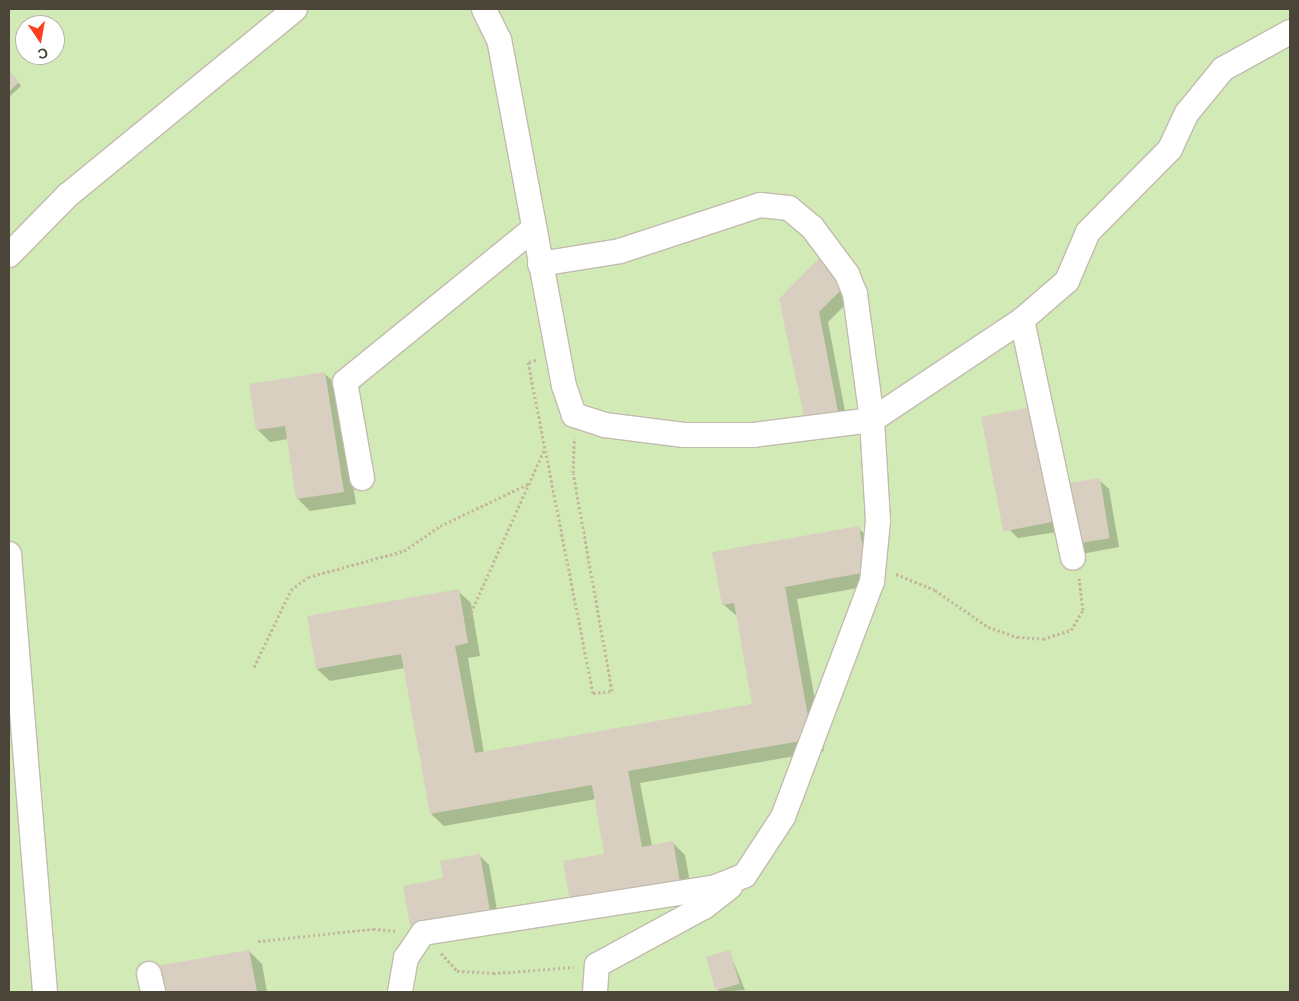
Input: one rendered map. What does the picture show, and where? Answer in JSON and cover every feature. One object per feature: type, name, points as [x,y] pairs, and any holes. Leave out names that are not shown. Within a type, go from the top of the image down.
[{"type":"street","points":[[9,255],[68,195],[295,9]]},
{"type":"street","points":[[484,9],[499,40],[558,355],[574,415],[605,425],[684,435],[754,435],[872,420],[1022,320],[1067,281],[1088,232],[1170,149],[1187,113],[1223,69],[1290,32]]},
{"type":"street","points":[[540,264],[620,252],[760,205],[789,208],[812,227],[852,287],[863,332],[872,420],[878,521],[872,582],[783,817],[745,875],[704,907],[597,965],[595,992]]},
{"type":"street","points":[[362,478],[345,382],[534,229]]},
{"type":"street","points":[[1022,320],[1073,558]]},
{"type":"street","points":[[9,554],[45,992]]},
{"type":"street","points":[[400,992],[406,958],[423,932],[716,887],[745,875]]},
{"type":"path","points":[[558,355],[528,362],[593,693],[612,691],[573,473],[574,415]]},
{"type":"path","points":[[469,617],[545,448]]},
{"type":"path","points":[[254,667],[291,590],[308,577],[404,551],[440,526],[528,484]]},
{"type":"path","points":[[874,566],[934,590],[988,627],[1017,637],[1043,639],[1071,630],[1082,610],[1073,558]]},
{"type":"path","points":[[258,941],[373,929],[423,932],[457,971],[494,974],[597,965]]},
{"type":"green space","points":[[9,9],[1290,9],[1290,992],[9,992]]},
{"type":"building","points":[[9,70],[19,82],[9,92]]},
{"type":"building","points":[[824,253],[846,285],[819,312],[839,417],[805,421],[779,299]]},
{"type":"building","points":[[325,372],[344,492],[296,499],[285,426],[256,430],[249,384]]},
{"type":"building","points":[[1036,406],[1058,521],[1003,532],[981,417]]},
{"type":"building","points":[[1100,478],[1110,538],[1070,545],[1060,484]]},
{"type":"building","points":[[859,526],[867,572],[785,587],[812,739],[628,771],[642,847],[673,841],[681,888],[571,907],[563,861],[604,854],[592,785],[430,814],[401,654],[316,669],[307,616],[459,589],[468,643],[455,646],[475,753],[752,704],[734,603],[722,605],[712,552]]},
{"type":"building","points":[[480,854],[490,911],[410,926],[403,886],[443,878],[440,861]]},
{"type":"building","points":[[249,950],[257,992],[160,992],[156,966]]},
{"type":"building","points":[[730,950],[740,984],[716,991],[706,957]]}]
